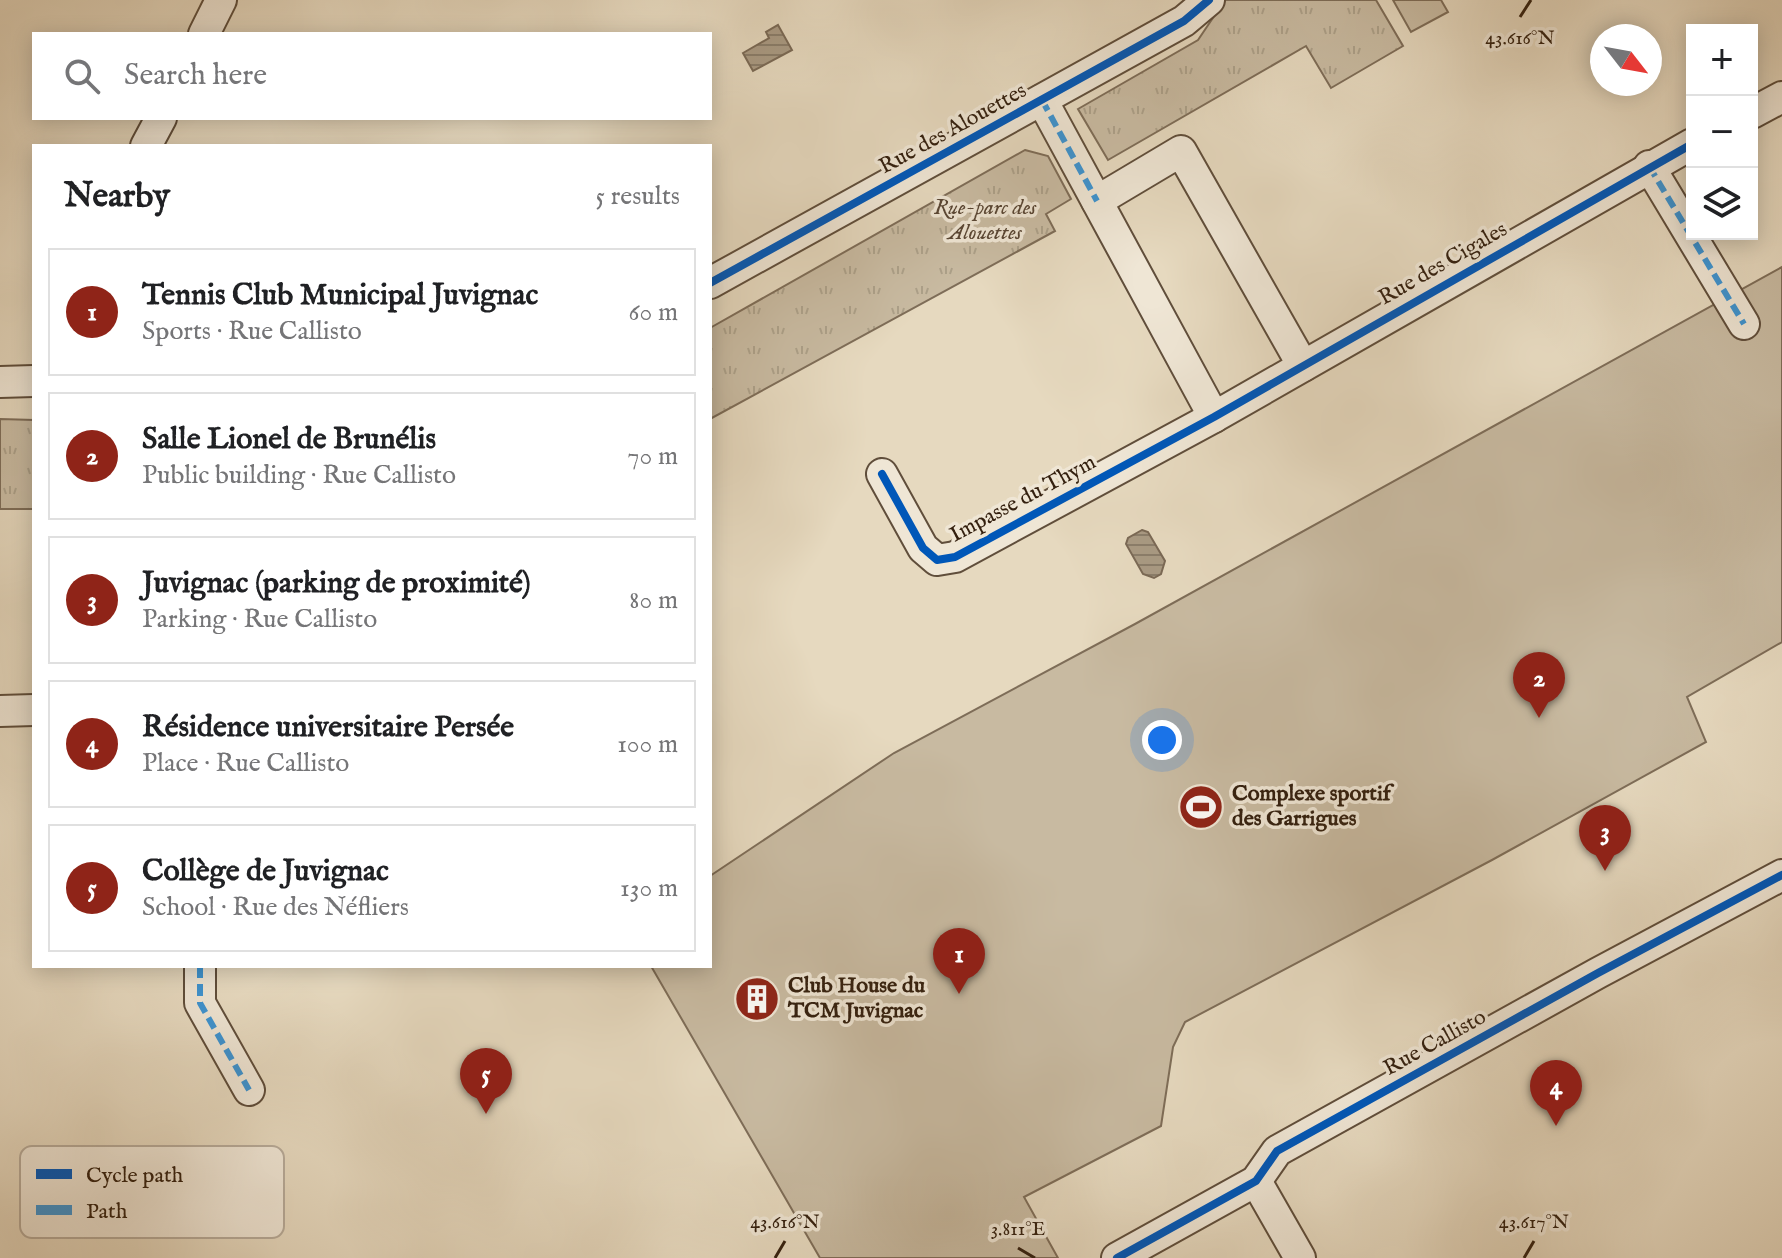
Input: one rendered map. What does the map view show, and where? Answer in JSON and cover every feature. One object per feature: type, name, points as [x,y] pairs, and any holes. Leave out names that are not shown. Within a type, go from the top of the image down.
[{"type":"street","points":[[205,32],[221,0]]},
{"type":"street","name":"Rue des Alouettes","points":[[712,282],[1184,21],[1209,0]]},
{"type":"street","points":[[1758,110],[1782,97]]},
{"type":"street","points":[[1042,100],[1214,417]]},
{"type":"street","points":[[147,144],[160,120]]},
{"type":"street","name":"Rue des Cigales","points":[[1214,417],[1686,147]]},
{"type":"street","points":[[1097,201],[1181,151],[1303,366]]},
{"type":"street","points":[[1649,166],[1744,324]]},
{"type":"street","points":[[0,382],[32,381]]},
{"type":"street","name":"Impasse du Thym","points":[[882,474],[923,548],[937,560],[955,557],[1214,417]]},
{"type":"street","points":[[0,711],[32,710]]},
{"type":"street","name":"Rue Callisto","points":[[1117,1258],[1256,1181],[1277,1151],[1782,875]]},
{"type":"street","points":[[200,968],[200,1003],[249,1090]]},
{"type":"street","points":[[1256,1181],[1300,1258]]},
{"type":"green space","points":[[1225,0],[1376,0],[1403,46],[1331,88],[1306,46],[1108,160],[1078,109],[1198,40]]},
{"type":"green space","points":[[1393,0],[1441,0],[1448,12],[1411,32]]},
{"type":"green space","name":"Rue-parc des Alouettes","points":[[1025,150],[1048,156],[1071,199],[1046,214],[1055,231],[712,418],[712,327]]},
{"type":"green space","name":"Complexe sportif des Garrigues","points":[[1782,267],[1782,642],[1687,697],[1706,742],[1492,860],[1185,1022],[1173,1047],[1161,1126],[1024,1197],[1058,1258],[820,1258],[652,968],[712,968],[712,875],[894,753],[1135,624]]},
{"type":"green space","points":[[0,419],[32,420],[32,509],[0,509]]},
{"type":"shaded area","points":[[778,25],[792,50],[753,71],[743,53],[769,38],[766,32]]},
{"type":"shaded area","points":[[1142,530],[1148,532],[1165,561],[1161,574],[1154,578],[1143,574],[1126,544],[1128,538]]},
{"type":"marked path","points":[[1042,100],[1097,201]]},
{"type":"marked path","points":[[1649,166],[1744,324]]},
{"type":"marked path","points":[[200,968],[200,1003],[249,1090]]},
{"type":"cycle path","points":[[712,282],[1184,21],[1209,0]]},
{"type":"cycle path","points":[[882,474],[923,548],[937,560],[955,557],[1214,417],[1686,147]]},
{"type":"cycle path","points":[[1117,1258],[1256,1181],[1277,1151],[1782,875]]},
{"type":"place","name":"Salle Lionel de Brunélis","points":[[1539,718]]},
{"type":"place","name":"Complexe sportif des Garrigues","points":[[1201,807]]},
{"type":"place","name":"Juvignac (parking de proximité)","points":[[1605,871]]},
{"type":"place","name":"Tennis Club Municipal Juvignac","points":[[959,994]]},
{"type":"place","name":"Club House du TCM Juvignac","points":[[757,999]]},
{"type":"place","name":"Collège de Juvignac","points":[[486,1114]]},
{"type":"place","name":"Résidence universitaire Persée","points":[[1556,1126]]}]
